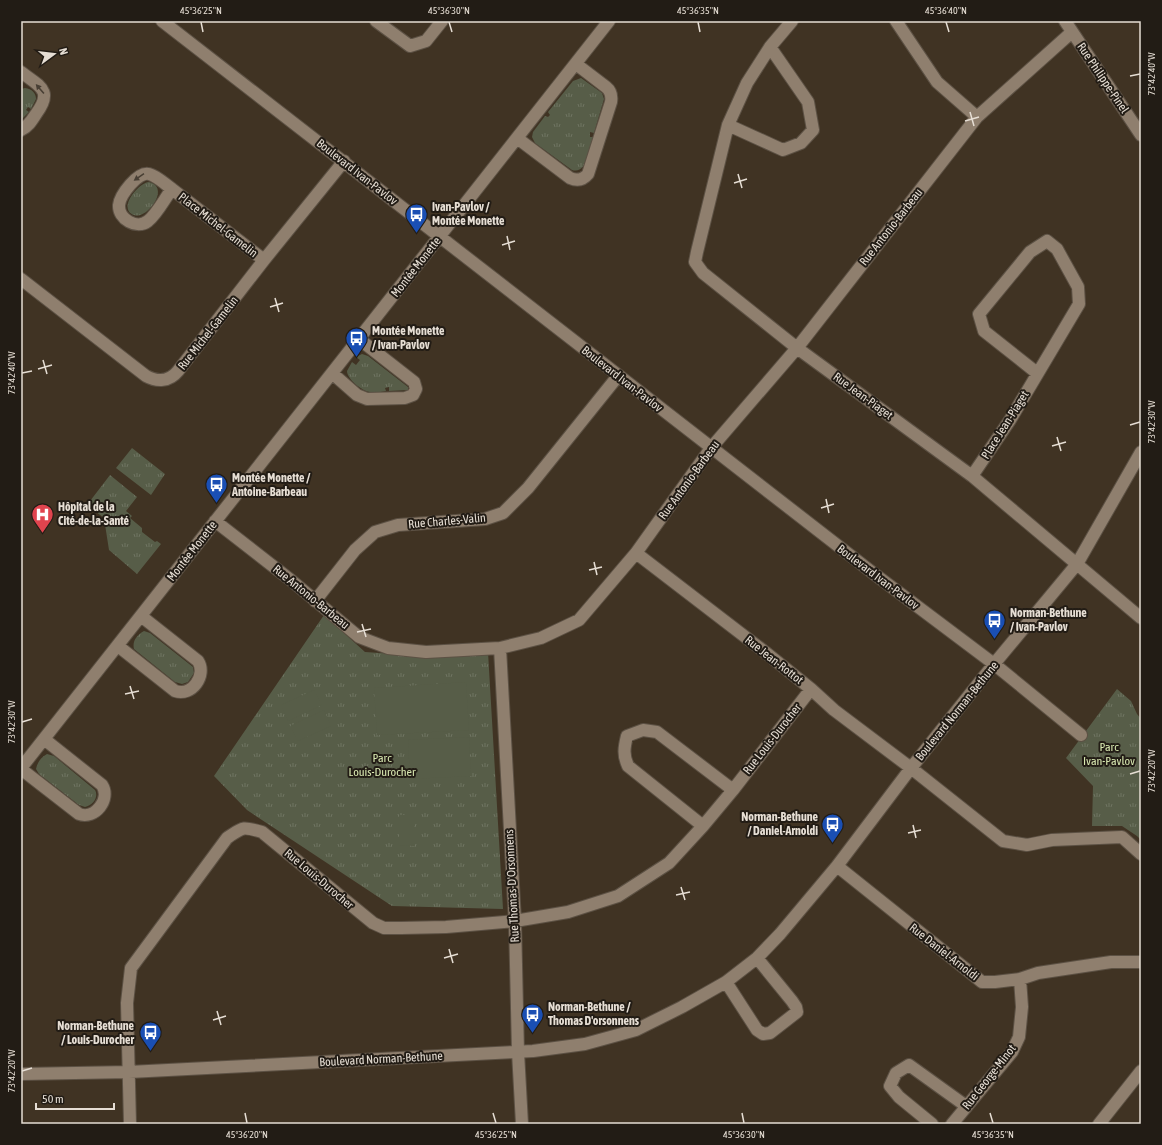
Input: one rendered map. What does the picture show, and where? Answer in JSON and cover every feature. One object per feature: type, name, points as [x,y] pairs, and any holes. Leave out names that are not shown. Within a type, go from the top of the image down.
[{"type":"street","name":"Boulevard Ivan-Pavlov","points":[[162,21],[867,569],[994,664],[1082,735]]},
{"type":"street","points":[[376,21],[410,46],[426,41],[442,21]]},
{"type":"street","name":"Montée Monette","points":[[44,739],[102,784],[105,789],[104,800],[94,812],[89,815],[79,814],[21,769],[44,739],[118,646],[215,521],[359,339],[439,236],[609,21]]},
{"type":"street","name":"Rue Jean-Piaget","points":[[792,21],[770,47],[747,83],[728,125],[696,262],[703,273],[796,348],[972,476],[1141,618]]},
{"type":"street","points":[[896,21],[937,82],[977,117]]},
{"type":"street","name":"Rue Philippe-Pinel","points":[[1065,21],[1141,135]]},
{"type":"street","name":"Rue Antonio-Barbeau","points":[[215,521],[292,580],[359,637],[388,648],[426,652],[500,648],[540,638],[579,620],[636,553],[711,448],[796,348],[977,117],[1072,32]]},
{"type":"street","points":[[728,125],[783,150],[801,143],[813,130],[808,102],[770,47]]},
{"type":"street","points":[[517,138],[570,178],[578,180],[584,178],[588,174],[612,97],[608,89],[576,64]]},
{"type":"street","points":[[21,73],[42,89],[45,98],[44,104],[26,127],[21,130]]},
{"type":"street","name":"Rue Michel-Gamelin","points":[[21,279],[146,376],[152,379],[163,380],[170,378],[178,371],[264,260],[344,161]]},
{"type":"street","name":"Place Michel-Gamelin","points":[[172,189],[151,218],[144,224],[132,223],[125,218],[120,211],[119,202],[134,180],[142,174],[146,173],[152,175],[172,189],[264,260]]},
{"type":"street","name":"Place Jean-Piaget","points":[[972,476],[1010,420],[1079,304],[1078,287],[1057,249],[1048,241],[1030,252],[979,314],[984,332],[1037,374]]},
{"type":"street","points":[[332,373],[358,394],[367,399],[406,398],[413,395],[416,389],[414,382],[359,339]]},
{"type":"street","name":"Rue Charles-Valin","points":[[315,601],[355,550],[376,532],[398,525],[485,519],[503,513],[528,488],[618,376]]},
{"type":"street","name":"Boulevard Norman-Bethune","points":[[21,1074],[129,1072],[533,1051],[585,1044],[636,1030],[682,1007],[726,982],[757,958],[780,934],[837,866],[911,768],[994,664],[1077,564],[1141,452]]},
{"type":"street","name":"Rue Jean-Rottot","points":[[636,553],[811,689],[834,710],[911,768],[1003,841],[1027,845],[1052,840],[1122,837],[1141,854]]},
{"type":"street","points":[[118,646],[175,691],[186,692],[191,689],[198,680],[201,672],[201,666],[198,661],[141,616]]},
{"type":"street","name":"Rue Thomas-D'Orsonnens","points":[[500,648],[515,921],[518,1052],[522,1124]]},
{"type":"street","name":"Rue Louis-Durocher","points":[[130,1124],[127,1003],[131,968],[227,838],[238,830],[247,827],[262,832],[373,923],[384,928],[446,927],[515,921],[568,912],[618,896],[669,863],[704,826],[811,689]]},
{"type":"street","points":[[704,826],[628,766],[623,748],[627,736],[643,730],[658,732],[733,790]]},
{"type":"street","name":"Rue Daniel-Arnoldi","points":[[837,866],[982,982],[1020,979],[1038,973],[1103,963],[1141,962]]},
{"type":"street","points":[[726,982],[757,1030],[763,1034],[770,1033],[797,1012],[792,1001],[757,958]]},
{"type":"street","name":"Rue George-Minot","points":[[952,1124],[1012,1052],[1019,1037],[1022,1007],[1020,979]]},
{"type":"street","points":[[932,1124],[899,1097],[890,1086],[896,1074],[909,1065],[966,1106]]},
{"type":"street","points":[[1099,1124],[1141,1071]]},
{"type":"green space","points":[[581,78],[602,93],[604,99],[594,133],[590,132],[590,137],[593,137],[587,160],[581,168],[572,170],[535,143],[532,137],[533,132],[545,116],[548,117],[550,115],[548,112],[573,81]]},
{"type":"green space","points":[[21,89],[30,89],[33,92],[36,99],[31,109],[28,107],[26,110],[29,112],[21,120]]},
{"type":"green space","points":[[149,182],[155,185],[158,190],[155,202],[145,213],[134,215],[129,212],[128,202],[135,191],[144,183]]},
{"type":"green space","points":[[362,354],[368,356],[408,387],[408,390],[389,391],[389,387],[385,388],[386,391],[372,392],[363,389],[356,384],[349,378],[347,371],[352,362],[356,365],[360,360],[356,357]]},
{"type":"green space","points":[[132,448],[165,474],[151,495],[116,468]]},
{"type":"green space","points":[[110,475],[137,497],[126,511],[132,516],[130,518],[142,528],[142,532],[155,542],[157,541],[161,544],[137,574],[109,550],[104,518],[87,505]]},
{"type":"green space","name":"Parc Louis-Durocher","points":[[324,615],[365,652],[425,656],[488,652],[503,909],[392,906],[247,810],[214,776]]},
{"type":"green space","points":[[144,631],[150,633],[193,667],[194,673],[188,682],[182,684],[175,682],[134,649],[136,638]]},
{"type":"green space","points":[[466,682],[469,730],[377,735],[374,688]]},
{"type":"green space","name":"Parc Ivan-Pavlov","points":[[1117,689],[1131,701],[1141,719],[1141,840],[1122,826],[1092,826],[1093,786],[1066,758]]},
{"type":"green space","points":[[314,690],[322,705],[288,721],[281,705]]},
{"type":"green space","points":[[324,710],[331,726],[298,741],[290,726]]},
{"type":"green space","points":[[469,737],[471,776],[410,779],[408,740]]},
{"type":"green space","points":[[47,754],[54,756],[95,790],[96,798],[93,803],[85,807],[79,805],[39,774],[36,769],[37,765],[41,758]]},
{"type":"green space","points":[[399,815],[414,815],[414,846],[399,845]]},
{"type":"place","name":"Ivan-Pavlov / Montée Monette","points":[[416,234]]},
{"type":"place","name":"Montée Monette / Ivan-Pavlov","points":[[356,358]]},
{"type":"place","name":"Montée Monette / Antoine-Barbeau","points":[[216,504]]},
{"type":"place","name":"Hôpital de la Cité-de-la-Santé","points":[[43,534]]},
{"type":"place","name":"Norman-Bethune / Ivan-Pavlov","points":[[994,640]]},
{"type":"place","name":"Norman-Bethune / Daniel-Arnoldi","points":[[833,844]]},
{"type":"place","name":"Norman-Bethune / Thomas D'orsonnens","points":[[532,1034]]},
{"type":"place","name":"Norman-Bethune / Louis-Durocher","points":[[150,1052]]}]
